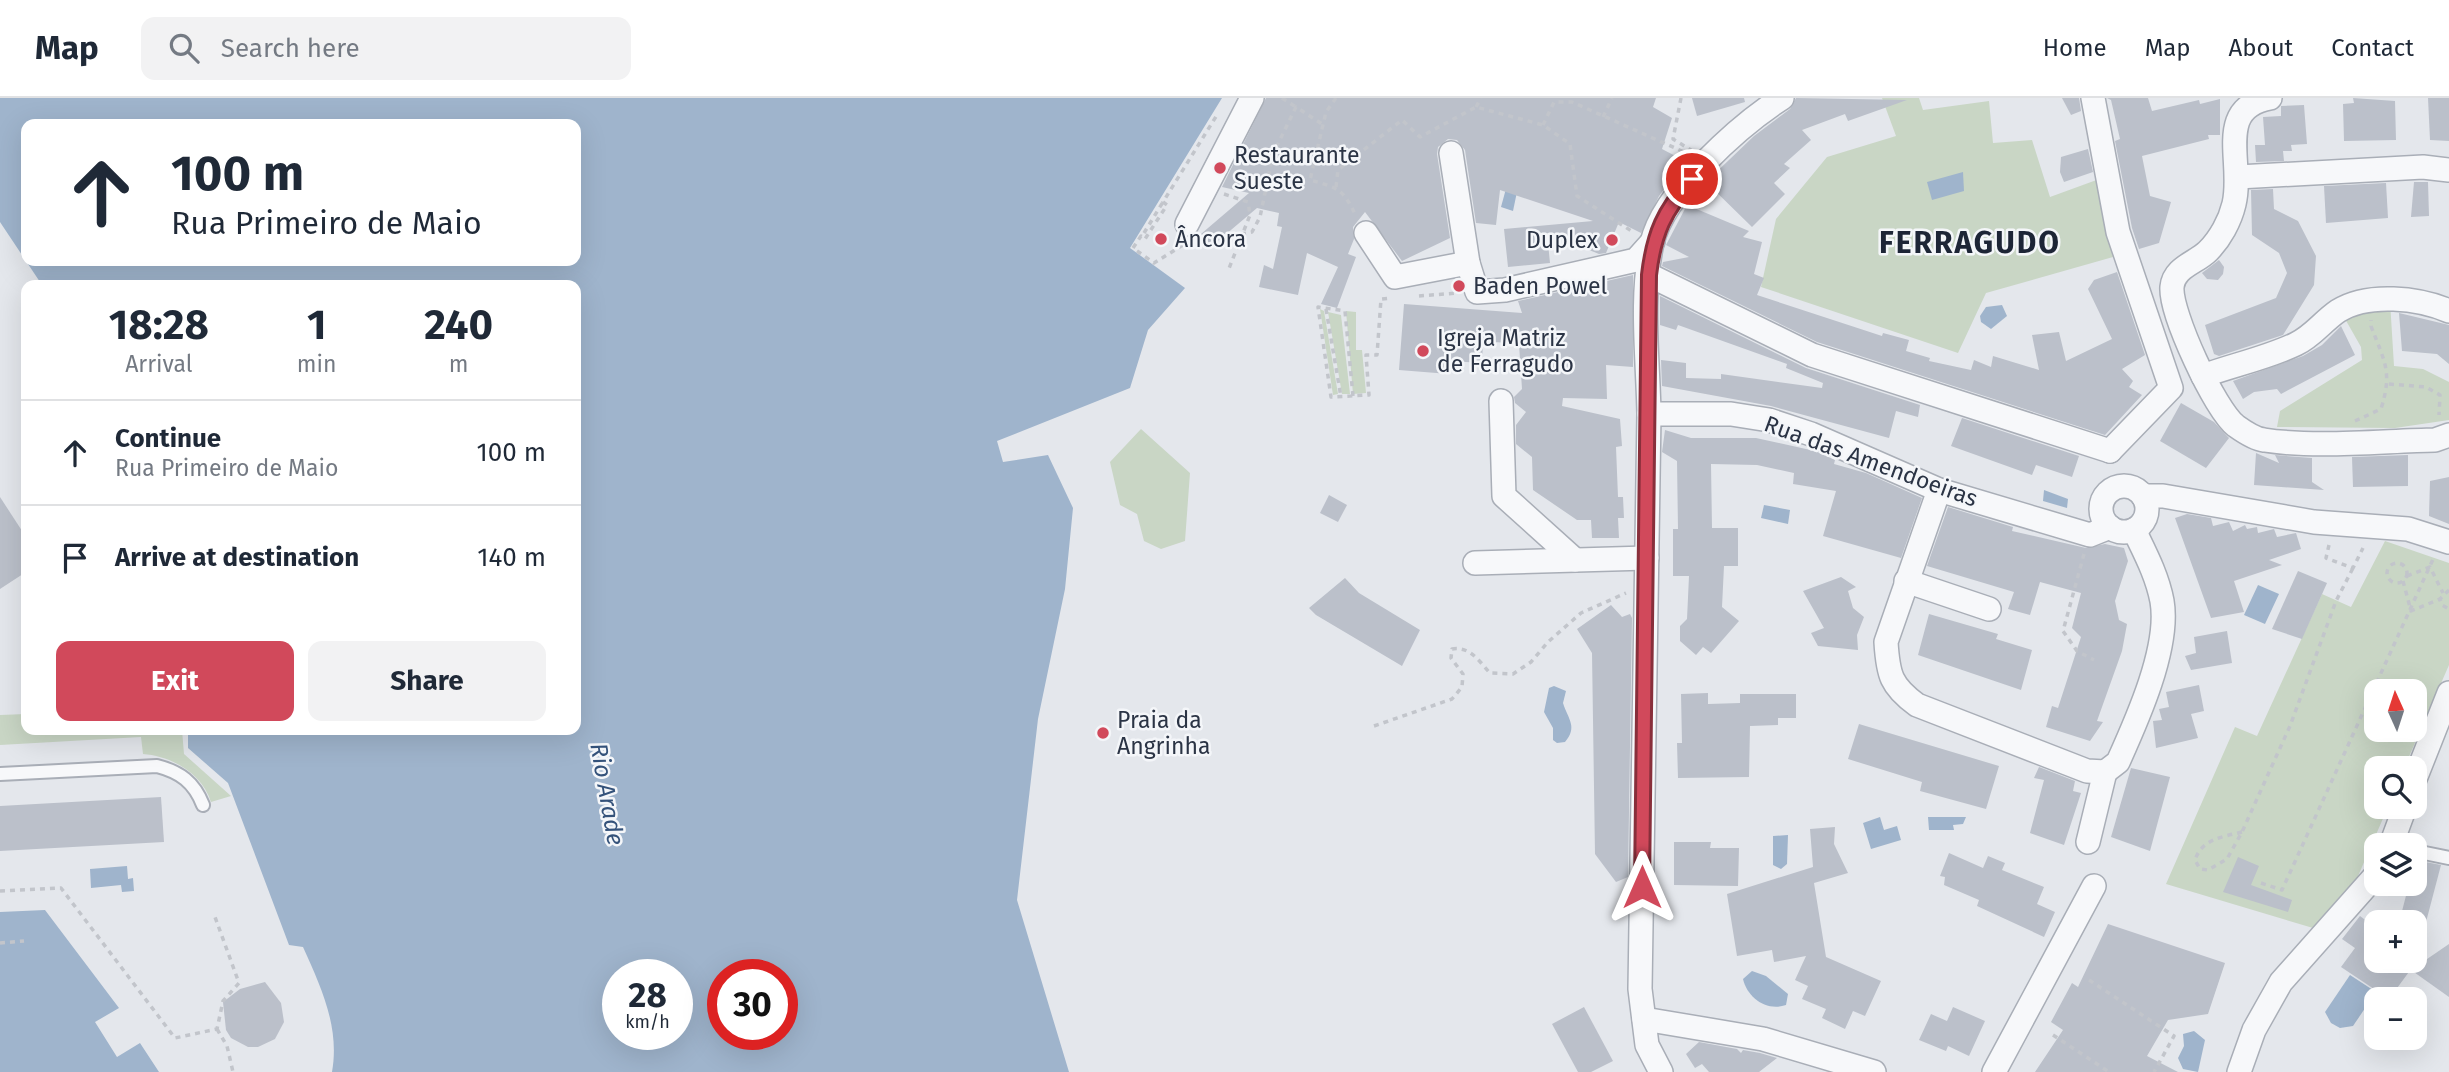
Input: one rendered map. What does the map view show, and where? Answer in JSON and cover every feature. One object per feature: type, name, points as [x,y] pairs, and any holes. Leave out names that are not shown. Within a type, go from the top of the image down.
[{"type":"street","points":[[1192,230],[1204,187],[1252,98]]},
{"type":"street","points":[[1451,153],[1468,263],[1477,292],[1504,290],[1636,260],[1653,241],[1694,154],[1751,98]]},
{"type":"street","points":[[1674,199],[1710,159],[1758,114],[1782,98]]},
{"type":"street","points":[[2093,98],[2118,232],[2171,388]]},
{"type":"street","points":[[2270,98],[2244,108],[2236,120],[2238,177],[2234,206],[2223,231],[2207,252],[2183,267],[2172,285],[2173,298],[2199,368],[2216,404],[2235,425],[2261,440],[2435,440],[2442,429]]},
{"type":"street","points":[[2238,177],[2423,167],[2449,170]]},
{"type":"street","points":[[1366,233],[1399,287],[1468,263]]},
{"type":"street","points":[[1653,241],[1649,275],[1640,989],[1647,1045],[1661,1072]]},
{"type":"street","points":[[1649,275],[1812,355],[2110,451]]},
{"type":"street","points":[[2110,451],[2171,388],[2199,368],[2291,346],[2311,337],[2340,310],[2373,301],[2407,300],[2449,312]]},
{"type":"street","points":[[1501,401],[1504,496],[1575,560]]},
{"type":"street","name":"Rua das Amendoeiras","points":[[1649,414],[1731,414],[1769,420],[1811,435],[1939,490],[2100,531]]},
{"type":"street","points":[[2110,451],[2119,486]]},
{"type":"street","points":[[2144,496],[2146,518],[2134,530],[2100,531],[2105,522],[2101,507],[2107,494],[2119,486],[2133,488],[2144,496],[2163,496],[2314,522],[2408,529],[2446,540]]},
{"type":"street","points":[[1939,490],[1886,642],[1888,668],[1897,690],[1917,705],[2096,771],[2118,762],[2157,658],[2162,631],[2162,603],[2154,573],[2134,530]]},
{"type":"street","points":[[1475,563],[1647,558]]},
{"type":"street","points":[[1906,581],[1989,609]]},
{"type":"street","points":[[2424,756],[2449,693]]},
{"type":"street","points":[[2088,842],[2096,771]]},
{"type":"street","points":[[1994,1072],[2094,886]]},
{"type":"street","points":[[2239,1072],[2253,1030],[2281,982],[2364,889]]},
{"type":"street","points":[[1644,1019],[1763,1039],[1874,1072]]},
{"type":"lane","points":[[0,774],[157,766],[188,780],[203,805]]},
{"type":"lane","points":[[2427,853],[2449,858]]},
{"type":"path","points":[[1282,98],[1322,124]]},
{"type":"path","points":[[1336,98],[1322,124],[1310,180],[1336,187],[1346,194],[1366,233]]},
{"type":"path","points":[[1336,187],[1338,170],[1402,120],[1420,137],[1476,107],[1481,98]]},
{"type":"path","points":[[1603,117],[1612,98]]},
{"type":"path","points":[[1681,98],[1673,139],[1694,154]]},
{"type":"path","points":[[1543,125],[1554,102],[1572,102],[1694,154]]},
{"type":"path","points":[[1241,234],[1252,232],[1260,217],[1273,154],[1296,107]]},
{"type":"path","points":[[1476,107],[1543,125],[1570,144],[1577,196],[1629,231],[1653,241]]},
{"type":"path","points":[[1204,187],[1248,202],[1250,215],[1228,271]]},
{"type":"path","points":[[1144,233],[1163,202]]},
{"type":"path","points":[[1192,230],[1207,248]]},
{"type":"path","points":[[1353,396],[1345,311],[1318,307],[1331,397],[1369,396],[1366,355],[1377,355],[1381,299],[1399,287]]},
{"type":"path","points":[[1415,296],[1477,292]]},
{"type":"path","points":[[2346,428],[2362,415],[2381,409],[2389,384],[2388,365],[2371,327],[2373,301]]},
{"type":"path","points":[[1326,308],[1341,397]]},
{"type":"path","points":[[2389,384],[2426,387],[2440,395],[2442,429]]},
{"type":"path","points":[[2335,523],[2326,558],[2353,568]]},
{"type":"path","points":[[2242,832],[2209,841],[2198,851],[2195,860],[2200,869],[2208,870],[2227,859],[2242,832],[2290,726],[2336,601],[2374,526]]},
{"type":"path","points":[[2094,660],[2077,651],[2063,631],[2100,531]]},
{"type":"path","points":[[2261,883],[2282,890],[2430,567],[2446,540]]},
{"type":"path","points":[[2403,582],[2391,581],[2388,573],[2390,567],[2402,565],[2407,576]]},
{"type":"path","points":[[2411,611],[2403,582],[2407,576],[2430,567]]},
{"type":"path","points":[[2430,567],[2443,593]]},
{"type":"path","points":[[1374,726],[1452,699],[1462,687],[1463,674],[1451,657],[1452,649],[1461,647],[1471,652],[1490,673],[1513,674],[1531,662],[1548,642],[1581,613],[1647,583]]},
{"type":"path","points":[[2411,611],[2440,599],[2443,593],[2449,590]]},
{"type":"path","points":[[2440,599],[2449,610]]},
{"type":"path","points":[[0,891],[61,888],[175,1038],[217,1029]]},
{"type":"path","points":[[215,917],[239,984],[223,1001],[217,1029],[227,1046],[233,1072]]},
{"type":"path","points":[[0,943],[24,941]]},
{"type":"path","points":[[2089,980],[2174,1035],[2154,1072]]},
{"type":"path","points":[[2053,1035],[2109,1072]]},
{"type":"green space","points":[[1882,98],[1919,98],[1923,110],[1989,101],[1993,143],[2032,140],[2050,197],[2102,178],[2113,257],[1986,293],[1958,353],[1761,287],[1776,219],[1827,157],[1896,136]]},
{"type":"green space","points":[[2390,301],[2394,366],[2423,369],[2449,382],[2449,420],[2395,428],[2277,427],[2280,411],[2362,360],[2361,347],[2340,310]]},
{"type":"green space","points":[[1320,309],[1324,311],[1338,394],[1333,395]]},
{"type":"green space","points":[[1346,311],[1356,312],[1356,350],[1362,350],[1366,393],[1353,394]]},
{"type":"green space","points":[[1328,312],[1341,315],[1350,394],[1342,394]]},
{"type":"green space","points":[[1141,429],[1190,473],[1185,541],[1161,549],[1144,541],[1137,514],[1120,505],[1110,462]]},
{"type":"green space","points":[[2385,541],[2449,563],[2449,665],[2427,715],[2427,679],[2364,679],[2364,742],[2415,742],[2409,756],[2364,756],[2364,819],[2383,819],[2377,833],[2364,833],[2364,862],[2355,883],[2313,928],[2166,884],[2235,727],[2257,736],[2322,594],[2351,607]]},
{"type":"green space","points":[[21,714],[21,735],[182,735],[184,754],[231,796],[211,802],[201,783],[184,768],[164,758],[143,754],[141,737],[0,745],[0,715]]},
{"type":"water","name":"Rio Arade","points":[[0,98],[1222,98],[1130,248],[1185,288],[1148,330],[1130,388],[997,441],[1003,462],[1048,455],[1073,508],[1065,589],[1038,719],[1017,900],[1069,1072],[332,1072],[334,1055],[331,1023],[316,977],[303,947],[289,945],[228,783],[188,748],[188,735],[581,735],[581,280],[39,280],[29,266],[581,266],[581,119],[21,119],[21,254],[0,222]]},
{"type":"water","points":[[1963,172],[1964,191],[1932,200],[1927,182]]},
{"type":"water","points":[[1507,185],[1518,187],[1513,211],[1501,207]]},
{"type":"water","points":[[2002,305],[2007,316],[1991,329],[1981,322],[1980,316],[1986,307]]},
{"type":"water","points":[[2044,490],[2068,499],[2067,508],[2043,501]]},
{"type":"water","points":[[1764,505],[1790,510],[1788,524],[1761,518]]},
{"type":"water","points":[[2258,585],[2279,594],[2265,624],[2244,615]]},
{"type":"water","points":[[1554,686],[1566,691],[1563,703],[1571,727],[1565,742],[1557,743],[1553,740],[1553,728],[1544,712],[1549,688]]},
{"type":"water","points":[[1880,817],[1884,830],[1897,826],[1901,840],[1871,849],[1863,823]]},
{"type":"water","points":[[1928,817],[1966,817],[1963,824],[1953,825],[1954,830],[1929,830]]},
{"type":"water","points":[[1788,835],[1787,864],[1781,869],[1773,865],[1773,836]]},
{"type":"water","points":[[127,866],[128,879],[133,878],[134,891],[122,892],[121,885],[91,888],[90,869]]},
{"type":"water","points":[[45,910],[119,1008],[95,1022],[117,1057],[140,1043],[159,1072],[0,1072],[0,912]]},
{"type":"water","points":[[1752,971],[1766,976],[1788,994],[1786,1005],[1765,1005],[1753,997],[1743,979]]},
{"type":"water","points":[[2350,975],[2368,987],[2364,987],[2364,1010],[2353,1026],[2340,1028],[2331,1023],[2325,1012]]},
{"type":"water","points":[[2194,1031],[2205,1040],[2198,1072],[2183,1069],[2178,1058],[2184,1046],[2183,1034]]},
{"type":"building","points":[[1266,98],[1656,98],[1653,107],[1672,118],[1662,149],[1685,161],[1659,196],[1641,233],[1619,222],[1606,253],[1599,254],[1547,233],[1550,263],[1508,267],[1504,229],[1593,221],[1500,190],[1496,225],[1476,223],[1465,150],[1457,140],[1448,139],[1438,147],[1437,154],[1450,238],[1402,261],[1365,212],[1353,227],[1354,239],[1348,254],[1356,257],[1337,308],[1321,304],[1338,267],[1307,253],[1298,295],[1259,287],[1264,265],[1273,269],[1282,227],[1277,226],[1279,213],[1257,208],[1212,246],[1201,234],[1249,193],[1222,187]]},
{"type":"building","points":[[1692,98],[1744,98],[1745,102],[1697,116]]},
{"type":"building","points":[[1796,98],[1907,100],[1848,121],[1845,114],[1802,130],[1811,140],[1784,164],[1790,168],[1774,183],[1785,194],[1752,227],[1706,182],[1754,136],[1790,109]]},
{"type":"building","points":[[2062,98],[2079,98],[2081,111],[2071,115]]},
{"type":"building","points":[[2107,98],[2148,98],[2152,111],[2199,100],[2200,104],[2220,99],[2220,135],[2208,135],[2209,139],[2142,156],[2150,196],[2171,202],[2159,243],[2139,249],[2132,228],[2115,141],[2120,139],[2111,100]]},
{"type":"building","points":[[2353,98],[2395,101],[2396,140],[2344,141],[2343,104],[2354,103]]},
{"type":"building","points":[[2428,98],[2449,98],[2449,141],[2430,140]]},
{"type":"building","points":[[2304,105],[2307,144],[2291,145],[2292,151],[2283,151],[2284,161],[2256,162],[2255,145],[2265,145],[2263,117],[2281,116],[2281,106]]},
{"type":"building","points":[[2088,149],[2093,172],[2064,182],[2060,172],[2061,157]]},
{"type":"building","points":[[2414,182],[2428,182],[2429,216],[2411,217]]},
{"type":"building","points":[[2386,183],[2388,218],[2326,223],[2324,186]]},
{"type":"building","points":[[2273,189],[2274,209],[2298,221],[2316,256],[2314,285],[2283,335],[2219,356],[2214,354],[2205,325],[2276,298],[2287,273],[2279,253],[2252,235],[2251,190]]},
{"type":"building","points":[[1687,205],[1749,231],[1743,237],[1762,242],[1754,274],[1764,278],[1757,295],[1882,336],[1883,333],[1909,340],[1906,351],[1930,358],[1929,361],[1971,370],[1974,360],[1991,367],[1993,356],[2039,370],[2032,335],[2059,332],[2066,361],[2112,339],[2088,289],[2094,280],[2117,272],[2145,355],[2122,369],[2133,381],[2129,387],[2142,395],[2105,435],[1817,342],[1662,266],[1663,262],[1689,257],[1666,245]]},
{"type":"building","points":[[2219,260],[2224,267],[2223,274],[2218,280],[2207,279],[2202,273]]},
{"type":"building","points":[[1633,275],[1633,367],[1606,365],[1607,399],[1563,398],[1562,406],[1620,419],[1622,446],[1616,447],[1618,497],[1623,497],[1624,518],[1618,518],[1619,538],[1592,538],[1591,520],[1577,520],[1533,490],[1532,457],[1516,444],[1516,425],[1526,412],[1515,403],[1514,397],[1522,389],[1519,344],[1483,341],[1482,363],[1450,361],[1449,374],[1399,370],[1404,304],[1522,313],[1518,301]]},
{"type":"building","points":[[1660,296],[1806,368],[1920,405],[1918,417],[1896,411],[1889,438],[1771,406],[1662,386],[1661,360],[1686,363],[1686,378],[1721,379],[1721,374],[1822,388],[1823,383],[1786,368],[1787,364],[1678,325],[1676,330],[1660,325]]},
{"type":"building","points":[[2399,313],[2449,325],[2449,364],[2437,354],[2402,351]]},
{"type":"building","points":[[2341,326],[2355,355],[2281,394],[2277,389],[2254,392],[2243,399],[2233,381],[2303,356],[2322,345]]},
{"type":"building","points":[[2181,403],[2214,422],[2229,438],[2206,468],[2160,441]]},
{"type":"building","points":[[1962,418],[2079,456],[2072,477],[2036,465],[2032,475],[1951,446]]},
{"type":"building","points":[[1665,430],[1691,438],[1756,438],[1815,451],[1835,460],[1834,464],[1866,473],[1922,498],[1901,558],[1823,536],[1836,491],[1793,484],[1794,473],[1757,465],[1711,464],[1712,528],[1738,528],[1738,566],[1724,566],[1722,607],[1739,621],[1711,653],[1703,647],[1696,655],[1680,641],[1680,626],[1687,619],[1689,576],[1673,576],[1673,529],[1678,529],[1677,461],[1662,452]]},
{"type":"building","points":[[2256,453],[2279,463],[2275,455],[2312,458],[2312,482],[2324,490],[2254,485]]},
{"type":"building","points":[[2408,455],[2408,486],[2353,487],[2352,457]]},
{"type":"building","points":[[2449,477],[2449,524],[2429,516],[2430,481]]},
{"type":"building","points":[[1329,495],[1347,505],[1338,522],[1320,513]]},
{"type":"building","points":[[0,497],[21,529],[21,575],[0,589]]},
{"type":"building","points":[[1948,507],[2013,527],[2012,531],[2086,548],[2105,544],[2124,548],[2128,561],[2115,601],[2119,620],[2127,624],[2122,651],[2097,721],[2103,722],[2090,741],[2046,727],[2052,706],[2058,708],[2081,637],[2072,628],[2081,593],[2040,582],[2030,615],[2008,609],[2014,592],[1927,566]]},
{"type":"building","points":[[2187,514],[2211,518],[2213,526],[2229,522],[2233,531],[2245,525],[2247,529],[2257,527],[2258,533],[2274,529],[2277,537],[2296,533],[2301,549],[2269,560],[2282,565],[2234,581],[2244,612],[2211,618],[2175,518]]},
{"type":"building","points":[[2298,571],[2327,583],[2302,639],[2272,629]]},
{"type":"building","points":[[1841,577],[1856,587],[1848,591],[1853,608],[1864,617],[1857,635],[1858,650],[1818,646],[1811,633],[1824,628],[1803,591]]},
{"type":"building","points":[[1345,578],[1359,593],[1420,630],[1402,666],[1316,615],[1309,608]]},
{"type":"building","points":[[1611,605],[1622,617],[1630,614],[1632,618],[1628,877],[1616,882],[1595,854],[1592,653],[1577,629]]},
{"type":"building","points":[[1929,614],[1998,634],[1996,639],[2032,650],[2021,690],[1918,655]]},
{"type":"building","points":[[2227,631],[2232,663],[2191,670],[2185,656],[2196,653],[2194,637]]},
{"type":"building","points":[[2199,685],[2204,711],[2191,714],[2198,738],[2156,748],[2153,721],[2162,720],[2159,709],[2169,707],[2166,692]]},
{"type":"building","points":[[1708,693],[1708,704],[1740,703],[1740,694],[1796,694],[1796,718],[1778,718],[1778,725],[1750,726],[1749,777],[1678,778],[1677,743],[1682,743],[1681,694]]},
{"type":"building","points":[[1859,724],[1999,766],[1986,809],[1920,791],[1922,782],[1848,759]]},
{"type":"building","points":[[2039,767],[2075,781],[2073,791],[2081,793],[2064,845],[2030,833],[2044,780],[2034,778]]},
{"type":"building","points":[[2131,768],[2170,777],[2150,851],[2111,837]]},
{"type":"building","points":[[161,797],[164,842],[0,851],[0,806]]},
{"type":"building","points":[[1835,827],[1834,844],[1848,873],[1814,883],[1826,957],[1881,981],[1865,1016],[1853,1011],[1845,1029],[1822,1018],[1826,1009],[1802,999],[1808,986],[1795,980],[1806,956],[1774,962],[1772,950],[1737,956],[1727,894],[1813,867],[1810,829]]},
{"type":"building","points":[[1674,842],[1711,842],[1710,848],[1739,848],[1738,886],[1674,885]]},
{"type":"building","points":[[1949,853],[1983,868],[1988,856],[2005,863],[2002,870],[2044,887],[2037,904],[2055,912],[2044,937],[1977,906],[1979,900],[1944,885],[1945,877],[1940,876]]},
{"type":"building","points":[[2238,857],[2259,866],[2251,885],[2292,900],[2288,912],[2223,892]]},
{"type":"building","points":[[2427,862],[2441,865],[2427,918],[2427,910],[2402,910],[2406,896],[2427,896]]},
{"type":"building","points":[[2360,916],[2364,919],[2364,973],[2408,973],[2398,987],[2371,987],[2341,967],[2355,948],[2342,939]]},
{"type":"building","points":[[2108,924],[2225,963],[2208,1014],[2168,1020],[2147,1056],[2178,1072],[2035,1072],[2063,1030],[2051,1022],[2072,983],[2078,987]]},
{"type":"building","points":[[2449,944],[2449,997],[2415,973],[2427,973],[2427,959]]},
{"type":"building","points":[[265,982],[281,1003],[284,1022],[275,1039],[258,1047],[248,1047],[231,1038],[226,1030],[223,1002],[240,989]]},
{"type":"building","points":[[1584,1007],[1613,1061],[1591,1072],[1578,1072],[1552,1024]]},
{"type":"building","points":[[1953,1007],[1985,1021],[1969,1056],[1948,1046],[1946,1051],[1919,1040],[1931,1014],[1947,1021]]},
{"type":"building","points":[[1699,1042],[1737,1049],[1741,1053],[1743,1050],[1777,1058],[1759,1072],[1709,1072],[1702,1064],[1695,1068],[1686,1054]]},
{"type":"place","name":"Restaurante Sueste","points":[[1220,168]]},
{"type":"place","name":"Âncora","points":[[1161,239]]},
{"type":"place","name":"Duplex","points":[[1612,240]]},
{"type":"place","name":"Baden Powel","points":[[1459,286]]},
{"type":"place","name":"Igreja Matriz de Ferragudo","points":[[1423,351]]},
{"type":"place","name":"Praia da Angrinha","points":[[1103,733]]},
{"type":"district","name":"FERRAGUDO","points":[[1970,243]]},
{"type":"route","points":[[1642,887],[1649,275],[1653,241],[1674,199],[1692,179]]}]
